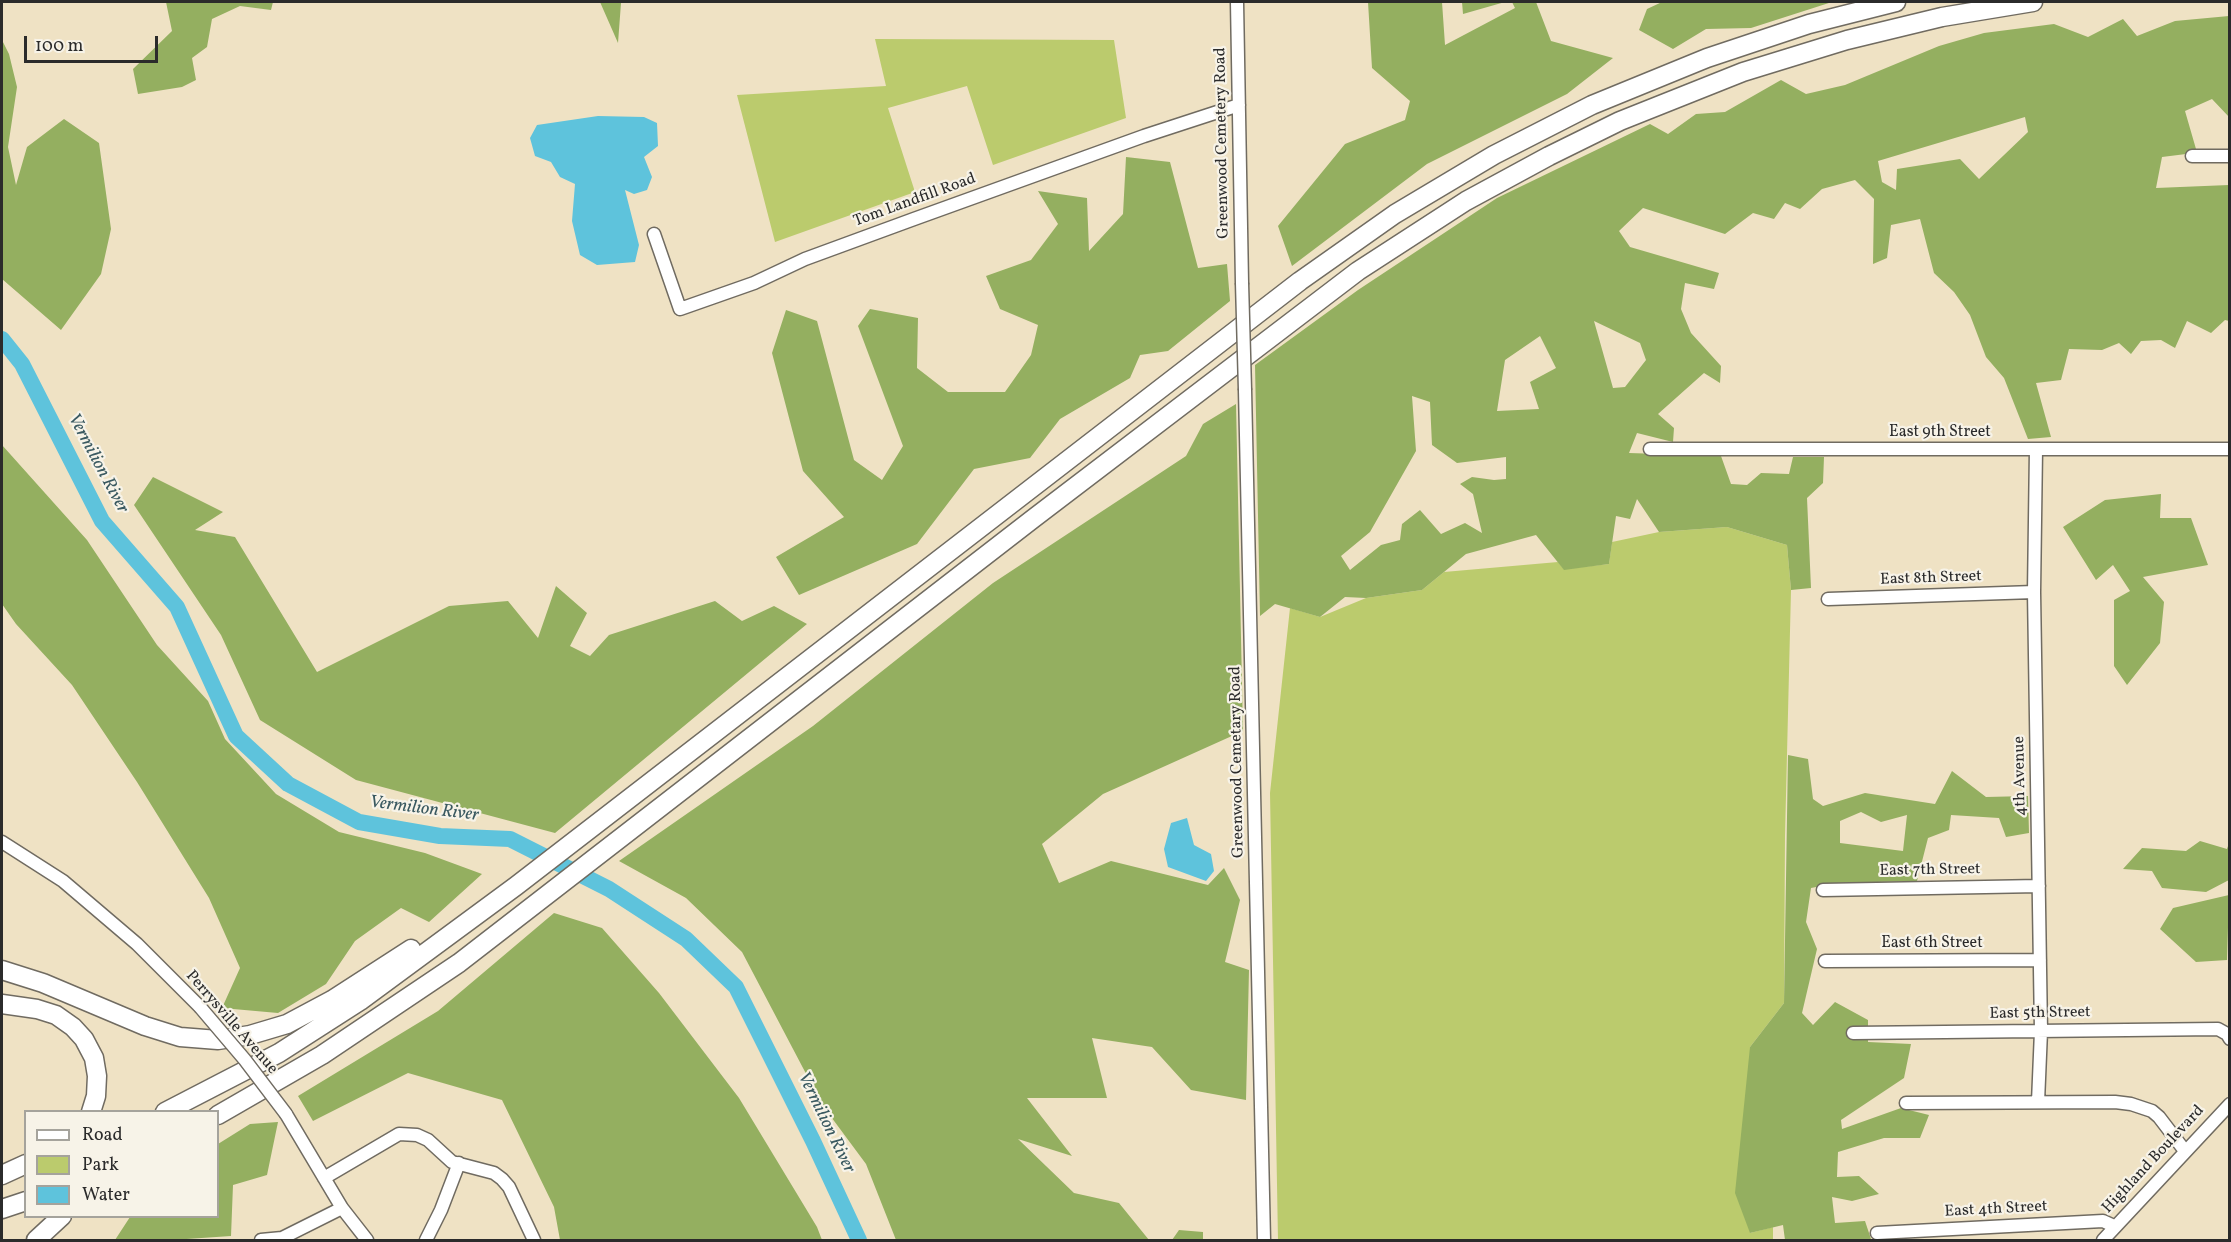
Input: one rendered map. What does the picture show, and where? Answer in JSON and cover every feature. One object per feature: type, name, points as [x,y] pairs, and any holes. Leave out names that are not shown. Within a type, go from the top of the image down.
[{"type":"highway","points":[[2,970],[43,983],[145,1026],[180,1037],[218,1040],[250,1035],[287,1024],[431,941],[516,886],[1300,281],[1395,214],[1494,155],[1592,105],[1707,58],[1809,24],[1896,2]]},
{"type":"highway","points":[[219,1114],[322,1055],[459,963],[679,791],[1358,271],[1466,201],[1620,121],[1743,72],[1847,40],[1942,17],[2033,2]]},
{"type":"highway","points":[[169,1110],[279,1053],[360,1001],[431,941]]},
{"type":"highway","points":[[219,1125],[326,1064],[366,1037],[434,987],[459,963]]},
{"type":"highway","points":[[2,1004],[37,1009],[56,1015],[73,1027],[84,1039],[94,1058],[97,1076],[96,1096],[92,1110]]},
{"type":"highway","points":[[2,1175],[24,1165]]},
{"type":"highway","points":[[2,1181],[24,1175]]},
{"type":"highway","points":[[2,1209],[24,1202]]},
{"type":"highway","points":[[36,1240],[60,1218]]},
{"type":"street","name":"Greenwood Cemetery Road","points":[[1237,2],[1242,283]]},
{"type":"street","name":"Tom Landfill Road","points":[[654,234],[680,309],[754,283],[805,259],[914,219],[1144,136],[1239,105]]},
{"type":"street","points":[[2192,156],[2229,156]]},
{"type":"street","name":"Greenwood Cemetary Road","points":[[1242,283],[1264,1240]]},
{"type":"street","name":"East 9th Street","points":[[1650,449],[2229,449]]},
{"type":"street","name":"4th Avenue","points":[[2036,449],[2034,592],[2040,960],[2038,1102]]},
{"type":"street","name":"East 8th Street","points":[[1828,598],[2034,592]]},
{"type":"street","name":"Perrysville Avenue","points":[[2,842],[63,881],[136,944],[200,1007],[245,1060],[286,1114],[342,1208],[367,1240]]},
{"type":"street","name":"East 7th Street","points":[[1823,890],[2039,886]]},
{"type":"street","name":"East 6th Street","points":[[1825,961],[2040,960]]},
{"type":"street","name":"East 5th Street","points":[[1853,1033],[2218,1029],[2228,1036]]},
{"type":"street","points":[[1906,1103],[2115,1102],[2152,1111],[2185,1151]]},
{"type":"street","name":"Highland Boulevard","points":[[2103,1240],[2229,1104]]},
{"type":"street","points":[[324,1178],[399,1134],[417,1135],[428,1140],[452,1162],[494,1173],[502,1179],[509,1187],[534,1240]]},
{"type":"street","points":[[426,1240],[441,1210],[459,1163]]},
{"type":"street","points":[[261,1240],[282,1238],[342,1208]]},
{"type":"street","name":"East 4th Street","points":[[1877,1233],[2103,1221],[2114,1226]]},
{"type":"green space","points":[[166,2],[273,2],[271,10],[240,6],[212,19],[207,47],[192,58],[196,80],[182,87],[138,94],[133,69],[172,31]]},
{"type":"green space","points":[[600,2],[623,2],[621,3],[618,43]]},
{"type":"green space","points":[[1368,2],[1442,2],[1445,45],[1515,8],[1512,2],[1536,2],[1551,41],[1613,58],[1567,94],[1427,164],[1292,266],[1278,226],[1345,144],[1405,120],[1410,101],[1372,68]]},
{"type":"green space","points":[[1462,2],[1505,2],[1463,14]]},
{"type":"green space","points":[[1662,2],[1832,2],[1751,28],[1706,29],[1673,49],[1639,30],[1647,9]]},
{"type":"green space","points":[[2229,16],[2229,117],[2212,99],[2185,111],[2196,149],[2186,154],[2162,157],[2156,188],[2229,185],[2229,321],[2225,320],[2211,333],[2187,321],[2175,348],[2161,340],[2141,341],[2131,354],[2119,343],[2102,350],[2069,349],[2061,380],[2036,383],[2051,437],[2028,439],[2004,378],[1986,357],[1970,315],[1954,292],[1934,273],[1920,219],[1891,225],[1887,258],[1873,264],[1874,199],[1855,180],[1822,189],[1800,209],[1785,203],[1774,219],[1753,213],[1725,234],[1643,208],[1619,231],[1630,247],[1719,273],[1714,289],[1685,283],[1681,309],[1691,333],[1721,366],[1720,383],[1704,373],[1658,414],[1674,428],[1673,442],[1637,433],[1629,453],[1721,456],[1731,484],[1747,485],[1761,473],[1789,474],[1793,457],[1824,457],[1823,483],[1807,498],[1811,588],[1791,590],[1787,545],[1727,527],[1659,532],[1637,499],[1630,519],[1616,516],[1609,564],[1564,570],[1536,535],[1466,554],[1422,590],[1366,598],[1345,597],[1320,617],[1275,604],[1260,616],[1255,365],[1358,290],[1497,198],[1650,124],[1668,134],[1696,114],[1725,112],[1781,80],[1806,94],[1845,85],[1939,46],[1984,33],[2054,24],[2088,37],[2123,19],[2137,36],[2175,21]],"holes":[[[2025,117],[2028,132],[1979,179],[1960,159],[1897,169],[1896,190],[1882,182],[1878,161]],[[1594,321],[1640,343],[1646,360],[1625,387],[1613,388]],[[1540,336],[1556,368],[1530,382],[1539,409],[1497,411],[1505,360]],[[1412,396],[1430,402],[1432,445],[1457,463],[1506,457],[1506,479],[1472,477],[1460,484],[1473,494],[1482,533],[1465,523],[1441,534],[1420,510],[1402,524],[1400,540],[1381,545],[1350,570],[1341,556],[1370,532],[1416,451]]]},
{"type":"green space","points":[[875,39],[1114,40],[1126,118],[993,165],[967,86],[888,108],[915,192],[775,242],[737,95],[886,86]]},
{"type":"green space","points":[[2,40],[9,54],[17,87],[8,147],[16,185],[27,147],[64,119],[99,143],[111,229],[101,274],[61,330],[2,279]]},
{"type":"green space","points":[[1126,157],[1170,162],[1198,268],[1227,264],[1230,301],[1168,351],[1140,355],[1130,378],[1060,419],[1030,458],[974,469],[917,544],[799,595],[776,557],[844,517],[803,471],[772,353],[786,310],[817,321],[854,460],[882,480],[903,446],[858,326],[870,309],[918,318],[917,368],[948,392],[1005,392],[1031,355],[1038,325],[1000,309],[986,276],[1031,260],[1058,224],[1038,191],[1087,198],[1089,251],[1123,214]]},
{"type":"green space","points":[[1236,404],[1243,731],[1103,794],[1042,844],[1059,883],[1111,861],[1208,885],[1224,868],[1240,900],[1225,962],[1249,970],[1246,1100],[1191,1090],[1152,1047],[1092,1038],[1107,1098],[1027,1098],[1072,1156],[1018,1139],[1074,1193],[1119,1203],[1149,1240],[896,1240],[866,1164],[823,1106],[742,952],[686,898],[619,861],[813,726],[993,583],[1186,456],[1203,424]]},
{"type":"green space","points":[[2,445],[87,540],[157,645],[208,701],[225,739],[276,794],[339,832],[425,853],[482,874],[429,922],[401,908],[355,941],[326,984],[278,1013],[222,1008],[240,968],[209,898],[137,782],[72,685],[16,624],[2,604]]},
{"type":"green space","points":[[153,477],[223,512],[195,530],[235,537],[317,672],[449,606],[508,601],[538,638],[556,586],[587,613],[570,646],[590,656],[609,635],[715,601],[742,621],[774,606],[807,624],[555,833],[356,780],[260,720],[221,635],[134,505]]},
{"type":"green space","points":[[2161,494],[2160,518],[2191,518],[2208,565],[2143,577],[2164,602],[2160,643],[2127,685],[2114,666],[2114,600],[2130,591],[2113,565],[2096,580],[2063,527],[2105,500]]},
{"type":"green space","points":[[1727,527],[1787,545],[1791,590],[1785,836],[1784,1003],[1750,1047],[1750,1233],[1773,1227],[1773,1240],[1278,1240],[1270,793],[1290,608],[1320,617],[1366,598],[1422,590],[1444,572],[1558,562],[1564,569],[1609,564],[1612,542],[1659,532]]},
{"type":"green space","points":[[1788,755],[1808,759],[1813,799],[1823,806],[1865,793],[1935,804],[1952,771],[1986,797],[2028,796],[2029,833],[2006,837],[1999,818],[1951,815],[1949,830],[1928,838],[1917,881],[1837,883],[1811,888],[1806,922],[1817,949],[1802,1013],[1813,1025],[1835,1002],[1868,1020],[1868,1042],[1911,1044],[1904,1078],[1841,1120],[1842,1129],[1901,1108],[1929,1115],[1920,1138],[1884,1138],[1838,1152],[1837,1177],[1859,1176],[1879,1194],[1852,1201],[1832,1197],[1835,1223],[1865,1221],[1871,1239],[1927,1240],[1785,1240],[1783,1225],[1750,1233],[1735,1193],[1750,1047],[1784,1003]],"holes":[[[1861,812],[1881,822],[1907,815],[1903,851],[1840,843],[1840,821]]]},
{"type":"green space","points":[[2200,841],[2227,849],[2229,843],[2229,880],[2206,892],[2162,888],[2152,871],[2123,869],[2142,848],[2186,851]]},
{"type":"green space","points":[[2229,895],[2227,960],[2196,962],[2160,929],[2173,908]]},
{"type":"green space","points":[[554,913],[602,928],[659,993],[739,1098],[817,1227],[822,1240],[560,1240],[554,1207],[502,1100],[408,1073],[313,1121],[298,1096],[438,1011]]},
{"type":"green space","points":[[278,1122],[267,1175],[233,1185],[231,1236],[172,1240],[115,1240],[129,1218],[219,1218],[219,1143],[250,1124]]},
{"type":"green space","points":[[1179,1230],[1203,1232],[1203,1240],[1172,1240]]},
{"type":"water","points":[[598,116],[644,117],[657,123],[658,146],[644,157],[652,177],[647,190],[634,194],[625,190],[639,245],[635,262],[597,265],[580,255],[572,221],[575,184],[560,177],[551,162],[535,156],[530,138],[537,125]]},
{"type":"water","points":[[1187,818],[1194,845],[1211,854],[1214,871],[1206,881],[1168,867],[1164,849],[1171,823]]},
{"type":"waterway","name":"Vermilion River","points":[[2,339],[22,364],[102,521],[177,607],[236,736],[288,784],[359,822],[440,836],[510,839],[609,889],[686,939],[736,987],[813,1141],[859,1240]]}]
